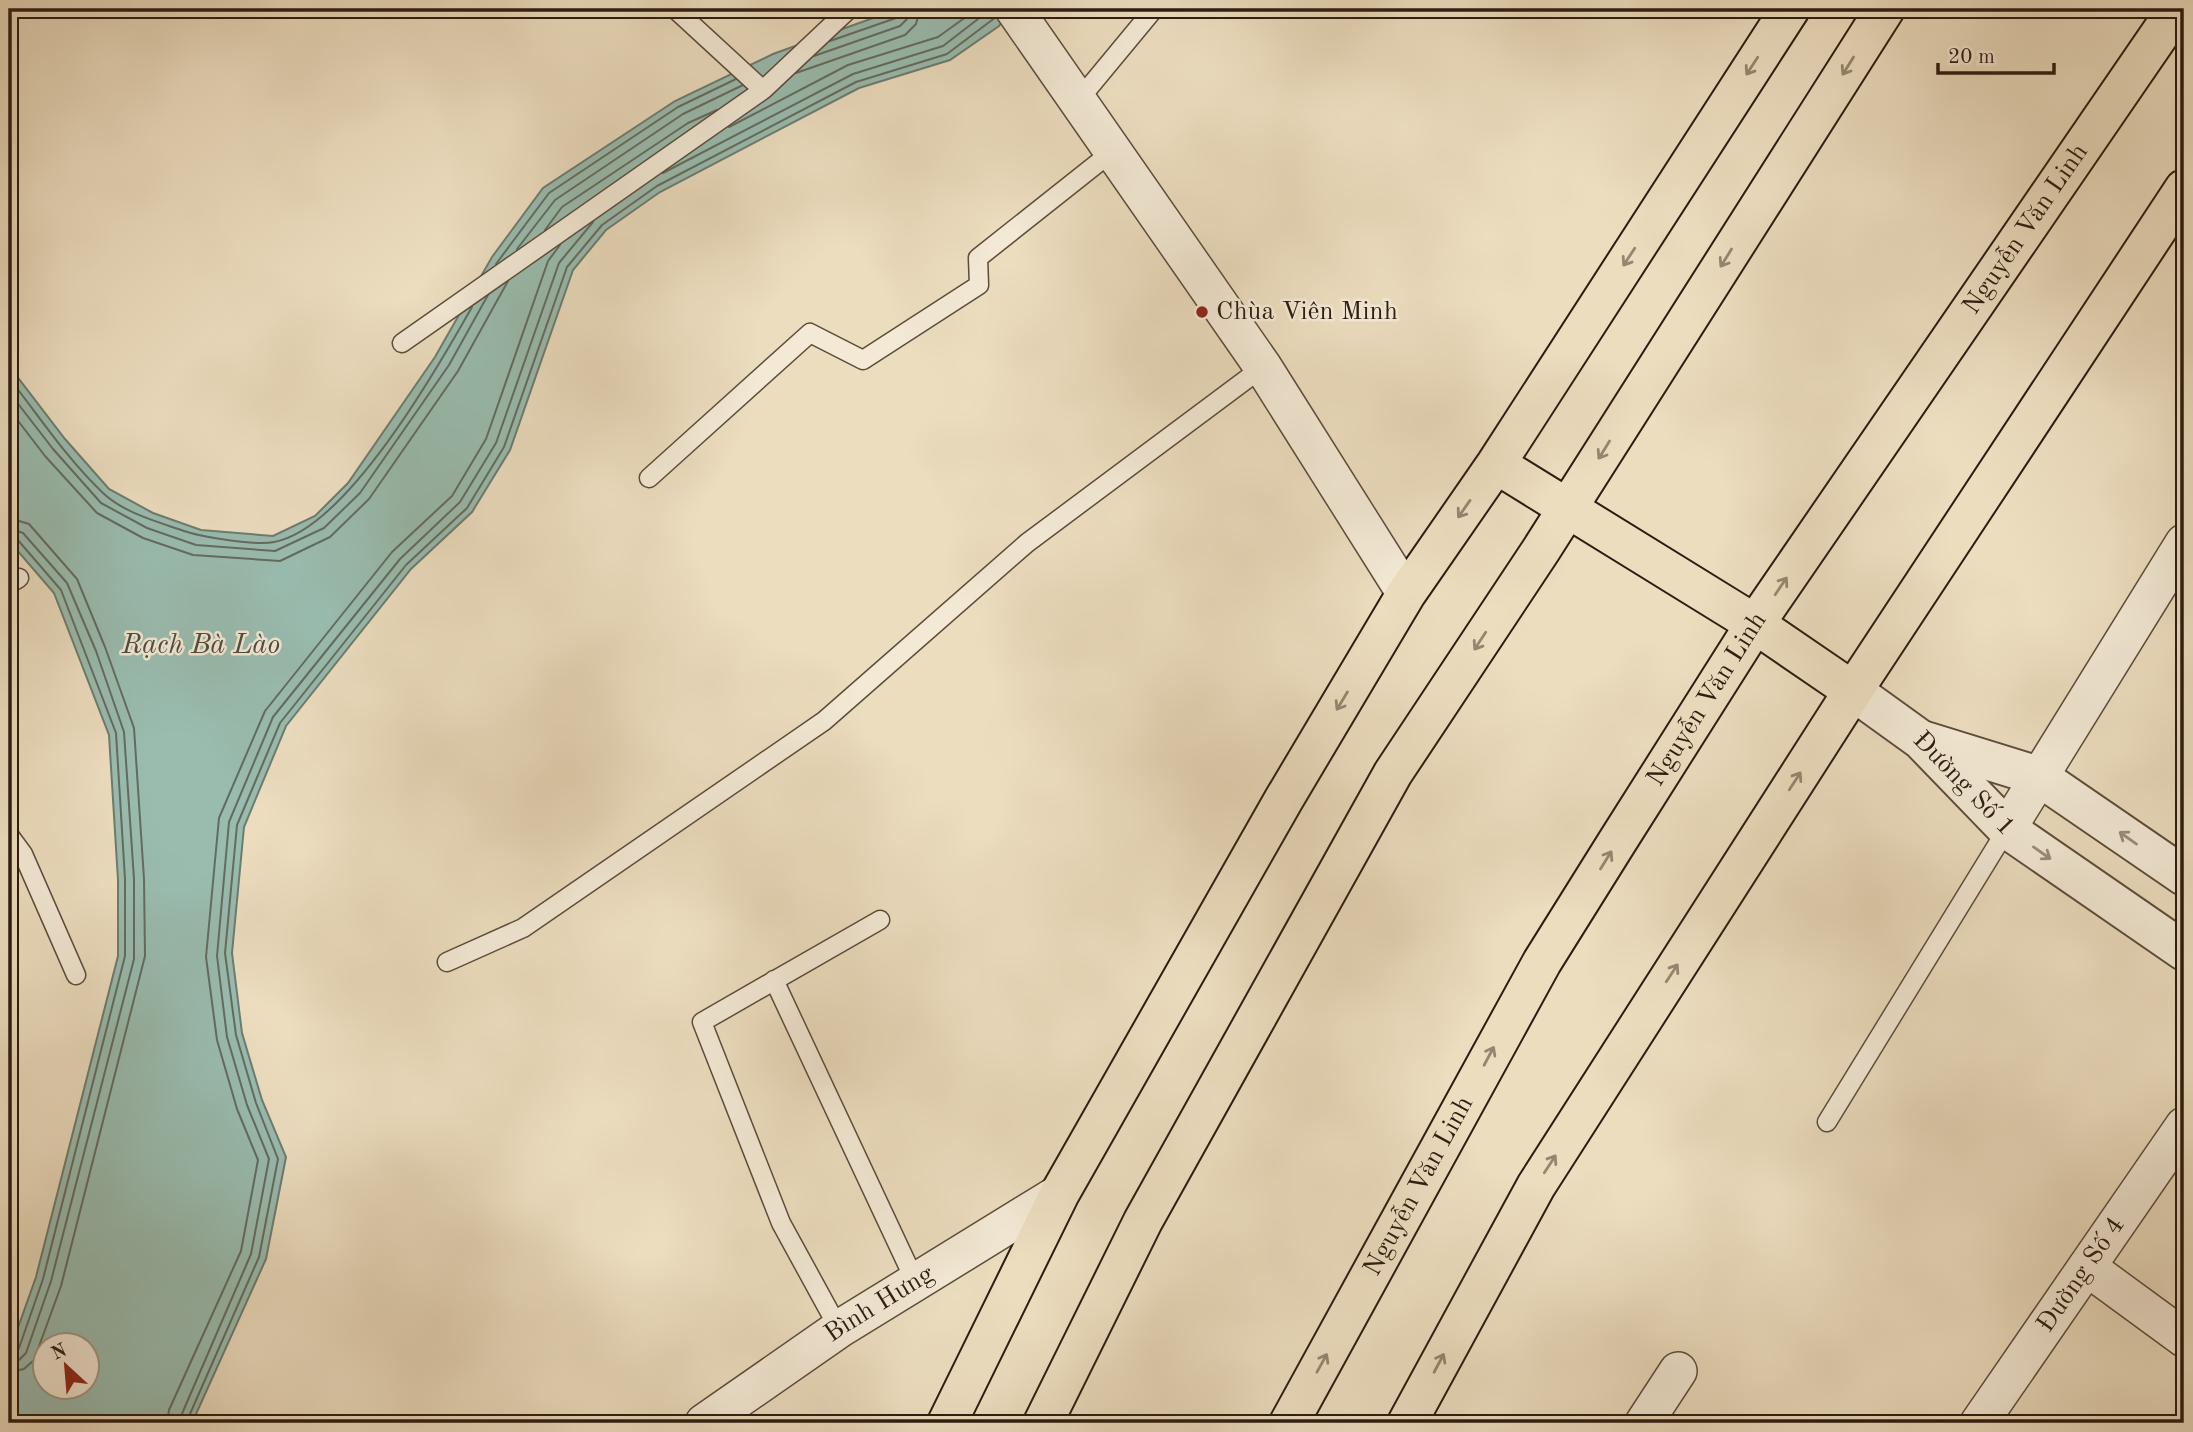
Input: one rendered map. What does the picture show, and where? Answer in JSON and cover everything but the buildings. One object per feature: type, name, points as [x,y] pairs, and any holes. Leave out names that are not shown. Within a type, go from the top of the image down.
[{"type":"main road","points":[[947,1423],[1060,1193],[1284,799],[1406,594],[1496,464],[1790,9]]},
{"type":"main road","points":[[1043,1423],[1143,1221],[1393,773],[1568,507],[1885,9]]},
{"type":"main road","name":"Nguyễn Văn Linh","points":[[1290,1423],[1542,962],[1755,625],[2177,9]]},
{"type":"main road","points":[[1407,1423],[1536,1186],[1853,691],[2184,189]]},
{"type":"main road","points":[[1496,464],[1755,625],[1853,691]]},
{"type":"street","points":[[1014,9],[1264,368],[1406,594]]},
{"type":"street","points":[[2007,829],[2184,543]]},
{"type":"street","name":"Đường Số 1","points":[[1853,691],[1921,740],[2007,829],[2184,951]]},
{"type":"street","name":"Đường Số 1","points":[[1921,740],[2038,776],[2184,877]]},
{"type":"street","name":"Đường Số 4","points":[[1979,1423],[2184,1126]]},
{"type":"street","name":"Bình Hưng","points":[[704,1423],[839,1329],[1060,1193]]},
{"type":"street","points":[[2087,1267],[2184,1338]]},
{"type":"street","points":[[1644,1423],[1678,1371]]},
{"type":"lane","points":[[675,9],[763,90]]},
{"type":"lane","points":[[402,343],[763,90],[849,9]]},
{"type":"lane","points":[[1077,102],[1154,9]]},
{"type":"lane","points":[[649,478],[810,333],[863,360],[979,285],[978,258],[1114,151]]},
{"type":"lane","points":[[447,962],[523,928],[824,721],[1027,543],[1264,368]]},
{"type":"lane","points":[[1827,1122],[2007,829]]},
{"type":"lane","points":[[9,835],[23,854],[76,975]]},
{"type":"lane","points":[[839,1329],[781,1223],[702,1022],[880,920]]},
{"type":"lane","points":[[774,980],[915,1281]]},
{"type":"water","name":"Rạch Bà Lào","points":[[898,9],[1011,9],[999,26],[950,60],[859,88],[660,192],[606,230],[573,270],[510,450],[472,512],[411,569],[286,726],[244,827],[232,953],[242,1033],[262,1100],[286,1157],[266,1259],[192,1423],[9,1423],[9,1353],[36,1277],[118,956],[118,880],[109,735],[54,593],[9,541],[9,366],[65,439],[109,489],[153,513],[201,530],[273,536],[315,516],[348,483],[435,357],[492,257],[543,188],[675,101],[773,54]]},
{"type":"place","name":"Chùa Viên Minh","points":[[1202,312]]}]
